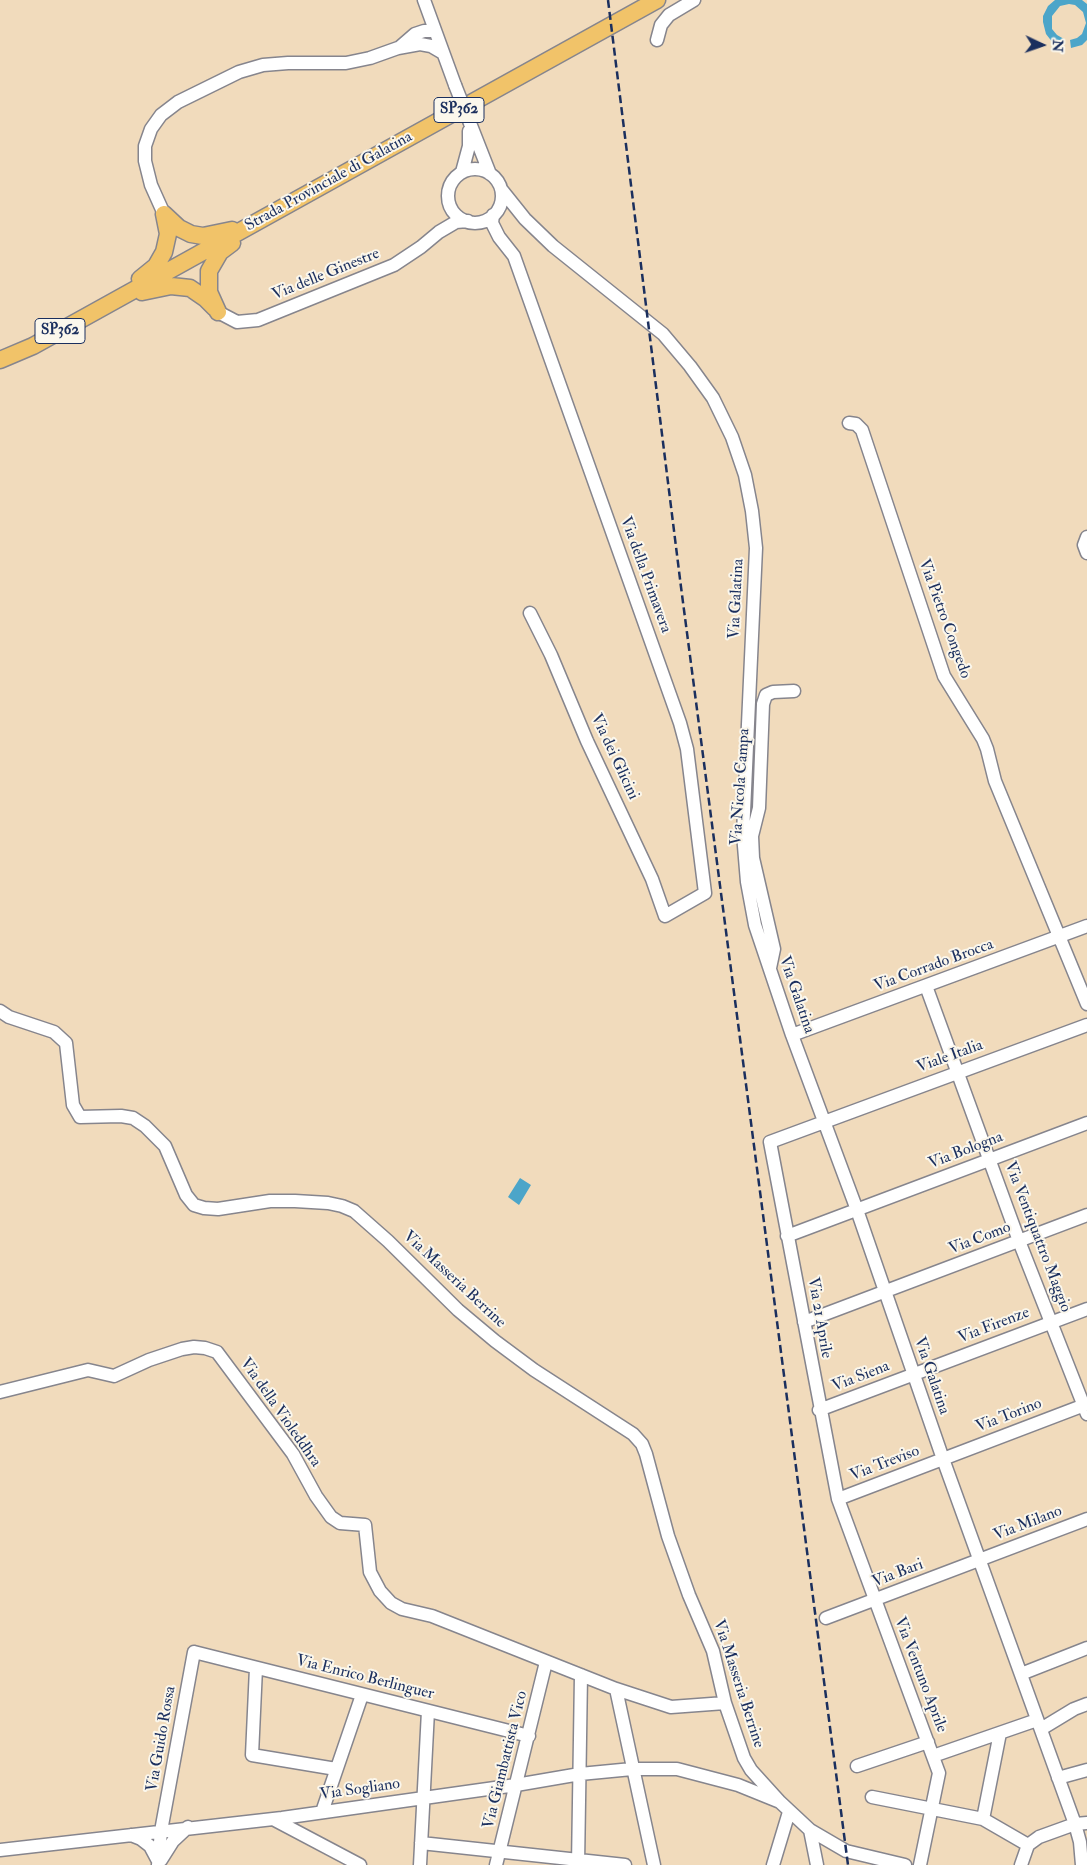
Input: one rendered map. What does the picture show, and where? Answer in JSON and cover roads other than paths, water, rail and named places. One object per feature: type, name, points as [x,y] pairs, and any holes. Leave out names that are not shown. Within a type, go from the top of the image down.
[{"type":"main road","name":"Strada Provinciale di Galatina","points":[[0,360],[32,346],[118,299],[657,0]]},
{"type":"main road","points":[[164,214],[179,228],[191,234],[203,236],[223,233],[262,219]]},
{"type":"main road","points":[[118,299],[156,266],[164,252],[168,234],[164,214]]},
{"type":"main road","points":[[218,312],[209,292],[209,271],[220,252],[262,219]]},
{"type":"main road","points":[[118,299],[172,286],[190,288],[206,299],[218,312]]},
{"type":"street","points":[[657,40],[661,25],[669,15],[694,0]]},
{"type":"street","points":[[424,2],[490,174],[497,181],[501,189]]},
{"type":"street","points":[[417,39],[424,2]]},
{"type":"street","points":[[164,214],[151,185],[145,161],[145,146],[151,129],[161,115],[178,102],[239,72],[263,65],[288,63],[346,64],[398,48],[417,39],[424,31],[434,31]]},
{"type":"street","points":[[417,39],[443,53]]},
{"type":"street","points":[[439,232],[449,202],[448,193],[452,183],[462,172],[468,146],[470,124]]},
{"type":"street","points":[[462,172],[476,169],[490,174]]},
{"type":"street","name":"Via della Primavera","points":[[501,189],[501,199],[492,223],[499,237],[514,256],[677,714],[687,749],[705,893],[665,916]]},
{"type":"street","name":"Via Galatina","points":[[501,189],[525,219],[553,246],[663,334],[712,398],[732,438],[745,475],[752,511],[756,548],[743,834],[747,882],[755,926],[792,1035],[857,1210],[943,1459],[1058,1778],[1081,1824],[1082,1865]]},
{"type":"street","name":"Via della Primavera","points":[[449,202],[458,216],[499,237]]},
{"type":"street","name":"Via Galatina","points":[[496,212],[510,210],[525,219]]},
{"type":"street","points":[[471,222],[484,221],[496,212]]},
{"type":"street","name":"Via delle Ginestre","points":[[218,312],[237,322],[258,320],[394,265],[456,222],[471,222]]},
{"type":"street","name":"Via Pietro Congedo","points":[[849,423],[856,424],[862,430],[944,676],[983,739],[995,781],[1087,1004]]},
{"type":"street","points":[[1087,536],[1084,545],[1087,553]]},
{"type":"street","name":"Via dei Glicini","points":[[530,613],[551,655],[587,740],[652,879],[665,916]]},
{"type":"street","name":"Via Nicola Campa","points":[[770,968],[774,949],[753,858],[752,843],[759,808],[763,704],[766,695],[773,692],[794,691]]},
{"type":"street","name":"Via Corrado Brocca","points":[[792,1035],[1087,926]]},
{"type":"street","name":"Via Ventiquattro Maggio","points":[[926,986],[1020,1241],[1086,1408]]},
{"type":"street","name":"Via Masseria Berrine","points":[[0,1011],[9,1017],[54,1032],[66,1043],[73,1105],[80,1118],[121,1116],[133,1118],[145,1126],[164,1146],[186,1195],[194,1204],[204,1208],[218,1208],[270,1201],[295,1201],[328,1203],[354,1211],[388,1241],[458,1310],[495,1341],[534,1370],[633,1434],[642,1444],[646,1454],[668,1536],[689,1594],[713,1651],[725,1704],[750,1770]]},
{"type":"street","name":"Viale Italia","points":[[770,1142],[1087,1025]]},
{"type":"street","name":"Via Bologna","points":[[787,1236],[1087,1123]]},
{"type":"street","name":"Via 21 Aprile","points":[[770,1142],[819,1410],[838,1499]]},
{"type":"street","name":"Via Como","points":[[804,1322],[1087,1215]]},
{"type":"street","name":"Via Firenze","points":[[914,1374],[1087,1308]]},
{"type":"street","name":"Via della Violeddhra","points":[[0,1392],[88,1370],[114,1376],[149,1360],[188,1348],[205,1348],[217,1352],[293,1454],[316,1496],[331,1517],[340,1523],[365,1525],[370,1572],[380,1591],[391,1603],[402,1609],[432,1616],[546,1662]]},
{"type":"street","name":"Via Siena","points":[[819,1410],[914,1374]]},
{"type":"street","name":"Via Torino","points":[[943,1459],[1086,1408]]},
{"type":"street","name":"Via Treviso","points":[[838,1499],[943,1459]]},
{"type":"street","name":"Via Ventuno Aprile","points":[[838,1499],[939,1773],[920,1865]]},
{"type":"street","name":"Via Milano","points":[[980,1559],[1087,1519]]},
{"type":"street","name":"Via Bari","points":[[826,1618],[980,1559]]},
{"type":"street","points":[[1021,1674],[1087,1648]]},
{"type":"street","name":"Via Enrico Berlinguer","points":[[194,1652],[529,1736]]},
{"type":"street","name":"Via Guido Rossa","points":[[158,1864],[161,1831],[194,1652]]},
{"type":"street","points":[[546,1662],[616,1689],[671,1707],[725,1704]]},
{"type":"street","name":"Via Giambattista Vico","points":[[496,1865],[546,1662]]},
{"type":"street","points":[[256,1668],[252,1755],[336,1769]]},
{"type":"street","points":[[578,1862],[581,1675]]},
{"type":"street","points":[[616,1689],[654,1865]]},
{"type":"street","points":[[322,1812],[362,1694]]},
{"type":"street","points":[[933,1756],[1000,1733],[1039,1725],[1087,1704]]},
{"type":"street","points":[[420,1865],[428,1711]]},
{"type":"street","points":[[983,1818],[1000,1733]]},
{"type":"street","points":[[857,1766],[928,1742]]},
{"type":"street","name":"Via Sogliano","points":[[0,1850],[273,1819],[516,1785],[580,1774],[632,1769],[677,1769],[745,1787],[780,1802]]},
{"type":"street","points":[[723,1781],[737,1778],[750,1770]]},
{"type":"street","name":"Via Sogliano","points":[[750,1770],[789,1812],[810,1830],[846,1851],[905,1865]]},
{"type":"street","points":[[1058,1778],[1087,1770]]},
{"type":"street","points":[[872,1797],[983,1818],[1028,1845]]},
{"type":"street","points":[[773,1865],[789,1812]]},
{"type":"street","points":[[273,1819],[360,1865]]},
{"type":"street","points":[[1021,1865],[1028,1845],[1039,1837],[1081,1824]]},
{"type":"street","points":[[158,1864],[174,1841],[188,1828]]},
{"type":"street","points":[[810,1830],[816,1865]]},
{"type":"street","points":[[130,1835],[141,1839],[150,1846],[155,1853],[158,1864]]},
{"type":"street","points":[[421,1843],[500,1851],[578,1862],[625,1865]]},
{"type":"water","points":[[1055,0],[1082,0],[1087,4],[1087,40],[1082,45],[1071,48],[1070,40],[1082,34],[1086,23],[1083,12],[1075,5],[1060,6],[1052,16],[1052,29],[1064,39],[1063,48],[1053,43],[1046,34],[1043,16],[1048,6]]},
{"type":"water","points":[[520,1178],[531,1185],[519,1205],[508,1197]]},
{"type":"railway","points":[[608,0],[681,587],[848,1865]]}]
